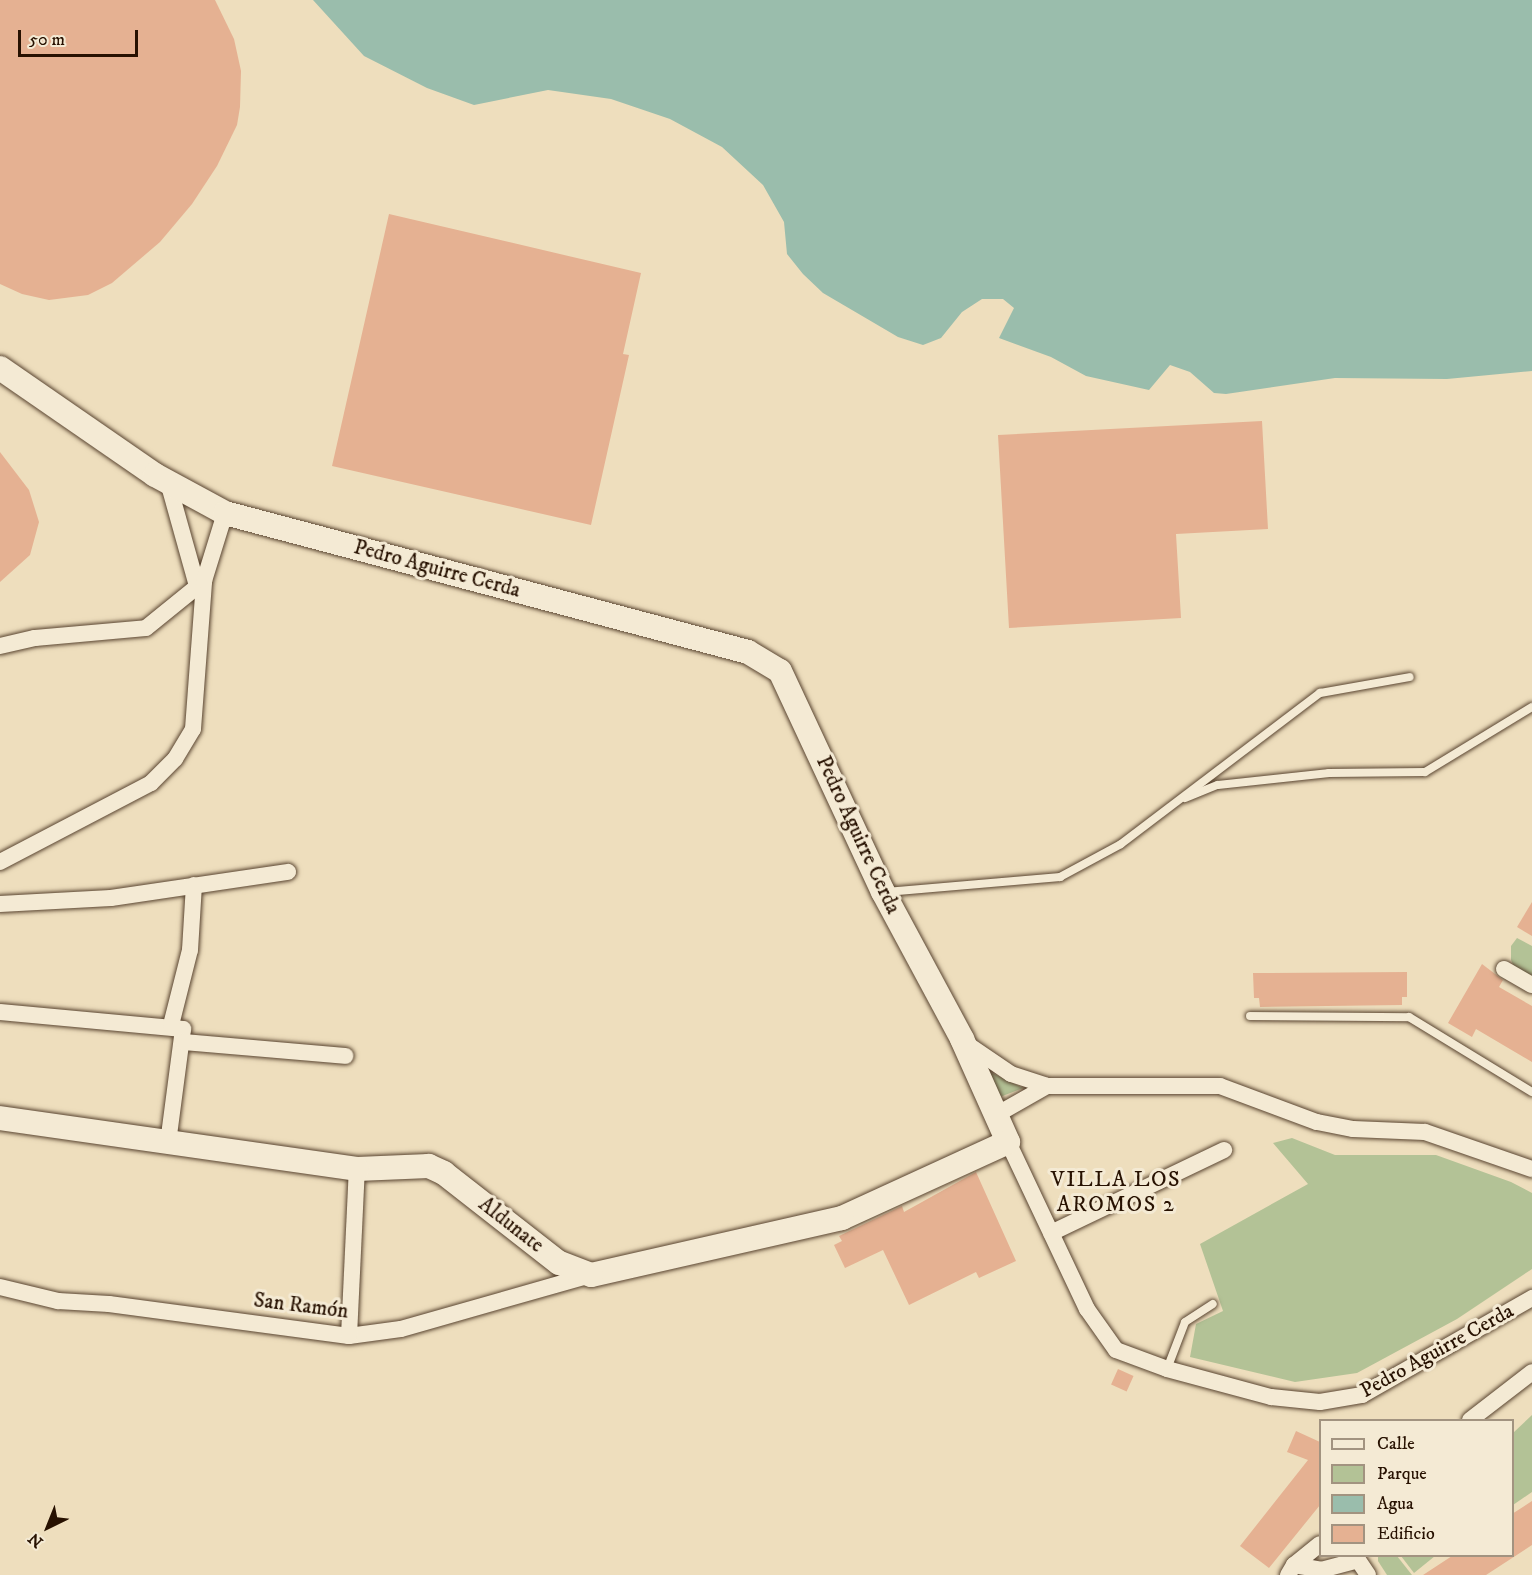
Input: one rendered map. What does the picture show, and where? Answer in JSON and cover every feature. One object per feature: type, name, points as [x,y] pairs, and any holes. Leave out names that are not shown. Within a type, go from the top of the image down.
[{"type":"street","name":"Pedro Aguirre Cerda","points":[[0,368],[168,482],[225,513],[748,652],[780,671],[883,892],[962,1040],[1087,1309],[1116,1350],[1167,1369],[1271,1397],[1320,1402],[1362,1395],[1532,1298]]},
{"type":"street","points":[[168,482],[201,584]]},
{"type":"street","points":[[0,862],[150,783],[175,759],[193,729],[196,710],[201,584],[225,513]]},
{"type":"street","points":[[0,646],[35,638],[146,628],[201,584]]},
{"type":"street","points":[[0,904],[111,898],[288,872]]},
{"type":"street","points":[[171,1025],[190,950],[194,885]]},
{"type":"street","points":[[1504,969],[1532,985]]},
{"type":"street","points":[[0,1012],[171,1025],[183,1029],[168,1143]]},
{"type":"street","points":[[962,1040],[994,1064],[1047,1086],[1220,1086],[1317,1122],[1353,1129],[1425,1132],[1532,1169]]},
{"type":"street","points":[[183,1042],[345,1056]]},
{"type":"street","points":[[996,1115],[1047,1086]]},
{"type":"street","name":"Aldunate","points":[[0,1118],[357,1169],[429,1166],[444,1173],[559,1263],[591,1275]]},
{"type":"street","points":[[591,1275],[842,1218],[1008,1142]]},
{"type":"street","points":[[1051,1233],[1224,1150]]},
{"type":"street","points":[[349,1336],[357,1169]]},
{"type":"street","name":"San Ramón","points":[[0,1287],[58,1301],[110,1304],[349,1336],[401,1329],[591,1275]]},
{"type":"street","points":[[1471,1419],[1532,1372]]},
{"type":"street","points":[[1291,1570],[1319,1545]]},
{"type":"street","points":[[1291,1570],[1322,1570],[1358,1560],[1368,1575]]},
{"type":"lane","points":[[883,892],[1060,877],[1121,844],[1320,693],[1410,677]]},
{"type":"lane","points":[[1175,802],[1218,785],[1329,773],[1425,772],[1532,707]]},
{"type":"lane","points":[[1250,1016],[1409,1017],[1532,1092]]},
{"type":"lane","points":[[1167,1369],[1185,1322],[1213,1304]]},
{"type":"green space","points":[[1517,938],[1532,946],[1532,979],[1515,969],[1511,960],[1511,946]]},
{"type":"green space","points":[[988,1071],[1023,1088],[1000,1097]]},
{"type":"green space","points":[[1292,1138],[1335,1155],[1436,1155],[1511,1182],[1532,1193],[1532,1269],[1457,1319],[1357,1373],[1295,1382],[1190,1357],[1196,1324],[1223,1311],[1200,1244],[1308,1184],[1273,1143]]},
{"type":"green space","points":[[1532,1415],[1532,1492],[1514,1504],[1514,1432]]},
{"type":"green space","points":[[1378,1557],[1398,1557],[1412,1575],[1387,1575]]},
{"type":"green space","points":[[1402,1557],[1434,1557],[1414,1573]]},
{"type":"water","points":[[313,0],[1532,0],[1532,371],[1447,379],[1335,378],[1226,394],[1214,393],[1190,372],[1170,365],[1149,390],[1086,376],[1051,357],[999,338],[1014,308],[1003,299],[982,299],[962,312],[941,338],[923,345],[898,337],[823,293],[803,274],[787,254],[784,222],[763,185],[722,147],[670,119],[611,99],[548,90],[474,105],[427,88],[364,56]]},
{"type":"building","points":[[0,0],[215,0],[234,39],[241,71],[240,107],[237,125],[217,166],[192,204],[160,242],[112,283],[88,295],[49,300],[22,294],[0,284]]},
{"type":"building","points":[[389,214],[641,273],[623,354],[629,355],[591,525],[332,466]]},
{"type":"building","points":[[1262,421],[1268,529],[1176,534],[1181,618],[1009,628],[998,435]]},
{"type":"building","points":[[0,452],[29,490],[39,522],[30,555],[0,582]]},
{"type":"building","points":[[1532,902],[1532,936],[1517,927]]},
{"type":"building","points":[[1482,964],[1503,980],[1499,987],[1532,1006],[1532,1062],[1476,1029],[1472,1037],[1448,1023]]},
{"type":"building","points":[[1407,972],[1407,997],[1402,997],[1402,1005],[1260,1007],[1259,998],[1254,998],[1253,973]]},
{"type":"building","points":[[976,1172],[1016,1261],[979,1278],[976,1272],[909,1305],[883,1250],[845,1268],[834,1245],[842,1241],[839,1236],[902,1206],[904,1212]]},
{"type":"building","points":[[1118,1369],[1134,1376],[1127,1391],[1111,1385]]},
{"type":"building","points":[[1296,1431],[1319,1442],[1319,1506],[1269,1568],[1240,1546],[1308,1460],[1287,1452]]},
{"type":"building","points":[[1532,1501],[1532,1545],[1514,1557],[1514,1513]]},
{"type":"building","points":[[1450,1557],[1514,1557],[1486,1575],[1423,1575]]},
{"type":"district","name":"VILLA LOS AROMOS 2","points":[[1116,1192]]}]
